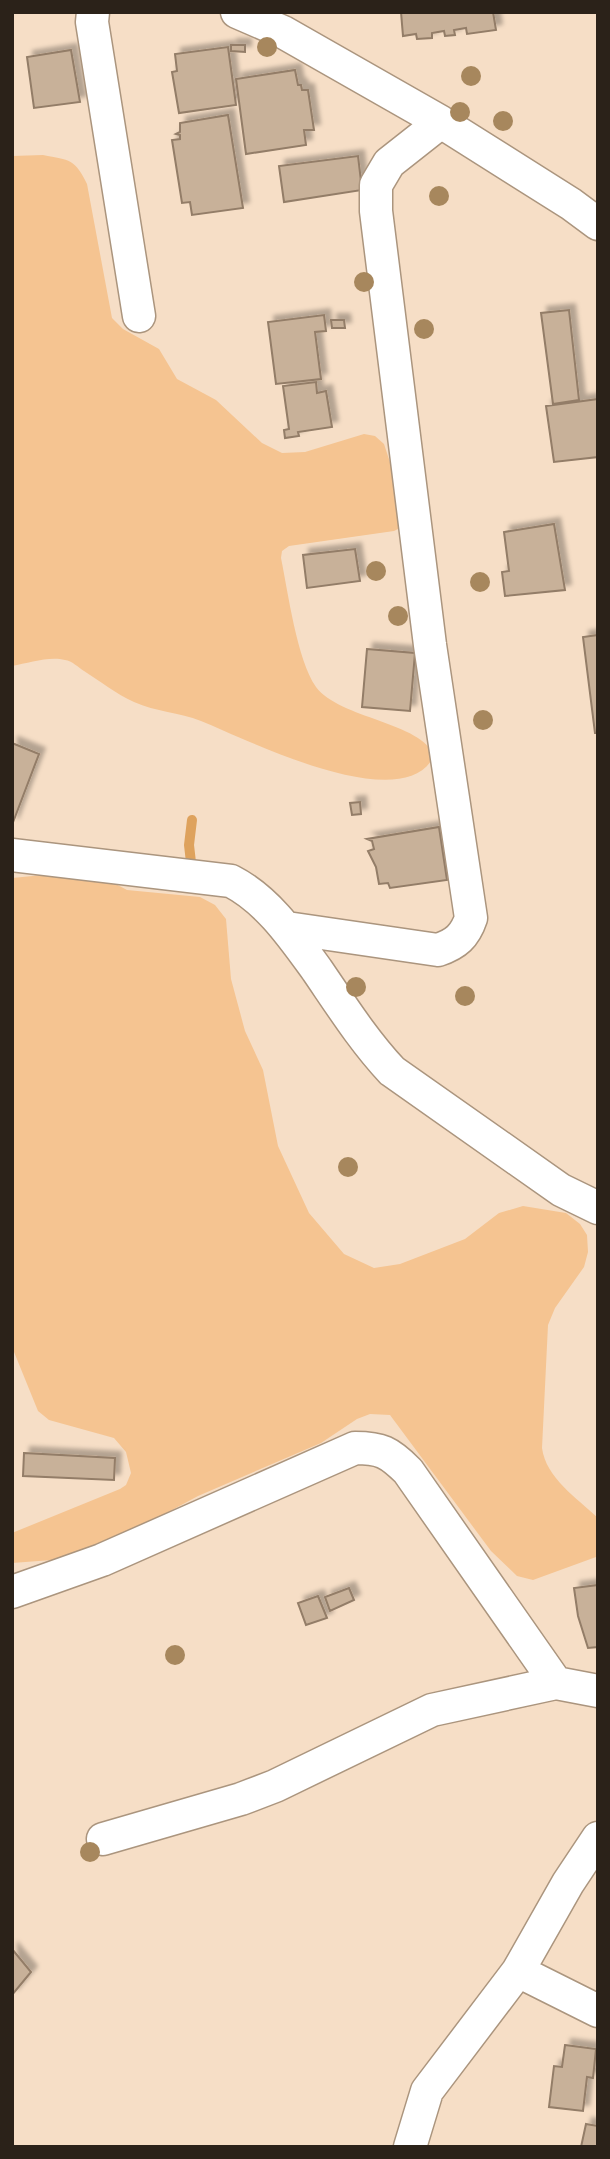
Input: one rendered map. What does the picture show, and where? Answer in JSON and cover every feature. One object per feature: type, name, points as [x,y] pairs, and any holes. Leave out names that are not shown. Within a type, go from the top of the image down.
[{"type":"street","points":[[93,12],[92,22],[139,316]]},
{"type":"street","points":[[237,12],[284,32],[441,122],[598,224]]},
{"type":"street","points":[[287,928],[438,950],[453,945],[460,939],[467,932],[471,919],[430,645],[376,211],[376,185],[389,163],[441,122]]},
{"type":"street","points":[[12,855],[231,881],[244,888],[287,928],[372,1049],[392,1071],[561,1190],[598,1208]]},
{"type":"street","points":[[12,1592],[102,1559],[355,1448],[377,1448],[394,1457],[408,1471],[556,1683]]},
{"type":"street","points":[[103,1839],[253,1795],[432,1710],[556,1683],[598,1691]]},
{"type":"street","points":[[410,2147],[427,2091],[517,1971],[568,1883],[598,1838]]},
{"type":"street","points":[[517,1971],[598,2011]]},
{"type":"shaded area","points":[[43,155],[71,162],[87,184],[112,318],[123,329],[159,349],[177,379],[216,400],[262,443],[282,453],[305,452],[364,434],[375,436],[384,444],[404,505],[404,526],[394,531],[289,546],[282,551],[281,558],[298,643],[316,687],[327,698],[414,735],[426,745],[434,756],[417,773],[391,780],[359,777],[323,769],[286,757],[193,718],[134,702],[68,661],[46,659],[12,666],[12,156]]},
{"type":"shaded area","points":[[85,871],[95,873],[127,890],[200,897],[215,905],[226,919],[231,979],[245,1031],[263,1070],[278,1146],[309,1213],[344,1254],[374,1268],[400,1264],[465,1239],[499,1213],[523,1206],[566,1213],[580,1224],[587,1235],[588,1252],[584,1267],[555,1308],[548,1325],[542,1448],[549,1469],[556,1478],[598,1518],[596,1557],[533,1580],[517,1576],[491,1551],[390,1415],[370,1414],[357,1419],[321,1443],[198,1496],[109,1544],[52,1560],[12,1563],[12,1533],[120,1489],[126,1485],[131,1473],[126,1452],[114,1438],[49,1420],[38,1411],[12,1347],[12,878]]},
{"type":"building","points":[[401,12],[493,12],[496,30],[467,34],[466,28],[454,30],[455,35],[445,36],[444,31],[432,33],[432,38],[417,39],[416,34],[403,36]]},
{"type":"building","points":[[231,45],[245,45],[245,52],[231,51]]},
{"type":"building","points":[[228,47],[236,105],[179,113],[172,72],[177,71],[175,54]]},
{"type":"building","points":[[71,50],[80,102],[34,108],[27,57]]},
{"type":"building","points":[[295,70],[298,85],[301,85],[302,90],[308,90],[314,130],[304,130],[306,145],[246,154],[236,79]]},
{"type":"building","points":[[228,115],[243,208],[192,215],[190,202],[182,203],[172,140],[180,139],[180,135],[176,134],[180,132],[180,123]]},
{"type":"building","points":[[358,156],[362,190],[284,202],[279,166]]},
{"type":"building","points":[[569,310],[579,400],[553,404],[541,313]]},
{"type":"building","points":[[324,315],[326,331],[315,332],[321,379],[276,384],[268,322]]},
{"type":"building","points":[[331,320],[344,320],[345,328],[332,328]]},
{"type":"building","points":[[316,382],[317,393],[326,391],[332,427],[298,432],[299,436],[285,438],[284,430],[289,429],[283,386]]},
{"type":"building","points":[[598,399],[598,457],[554,462],[546,406]]},
{"type":"building","points":[[554,524],[565,590],[505,596],[502,572],[509,571],[504,532]]},
{"type":"building","points":[[355,549],[360,581],[307,588],[303,555]]},
{"type":"building","points":[[598,635],[598,733],[595,733],[583,637]]},
{"type":"building","points":[[367,649],[415,653],[410,711],[362,707]]},
{"type":"building","points":[[12,743],[39,754],[12,825]]},
{"type":"building","points":[[360,802],[361,814],[352,815],[350,803]]},
{"type":"building","points":[[439,827],[447,880],[390,888],[388,883],[379,884],[376,867],[368,851],[374,849],[372,841],[367,839]]},
{"type":"building","points":[[24,1453],[115,1458],[114,1480],[23,1476]]},
{"type":"building","points":[[598,1585],[598,1647],[588,1648],[578,1616],[574,1588]]},
{"type":"building","points":[[349,1588],[354,1600],[330,1611],[325,1597]]},
{"type":"building","points":[[318,1596],[327,1618],[306,1625],[298,1603]]},
{"type":"building","points":[[12,1949],[31,1972],[12,1995]]},
{"type":"building","points":[[565,2045],[596,2049],[593,2078],[587,2077],[583,2111],[549,2107],[554,2066],[562,2067]]},
{"type":"building","points":[[586,2124],[598,2126],[598,2147],[581,2147]]},
{"type":"waterway","points":[[192,820],[189,845],[192,871]]}]
